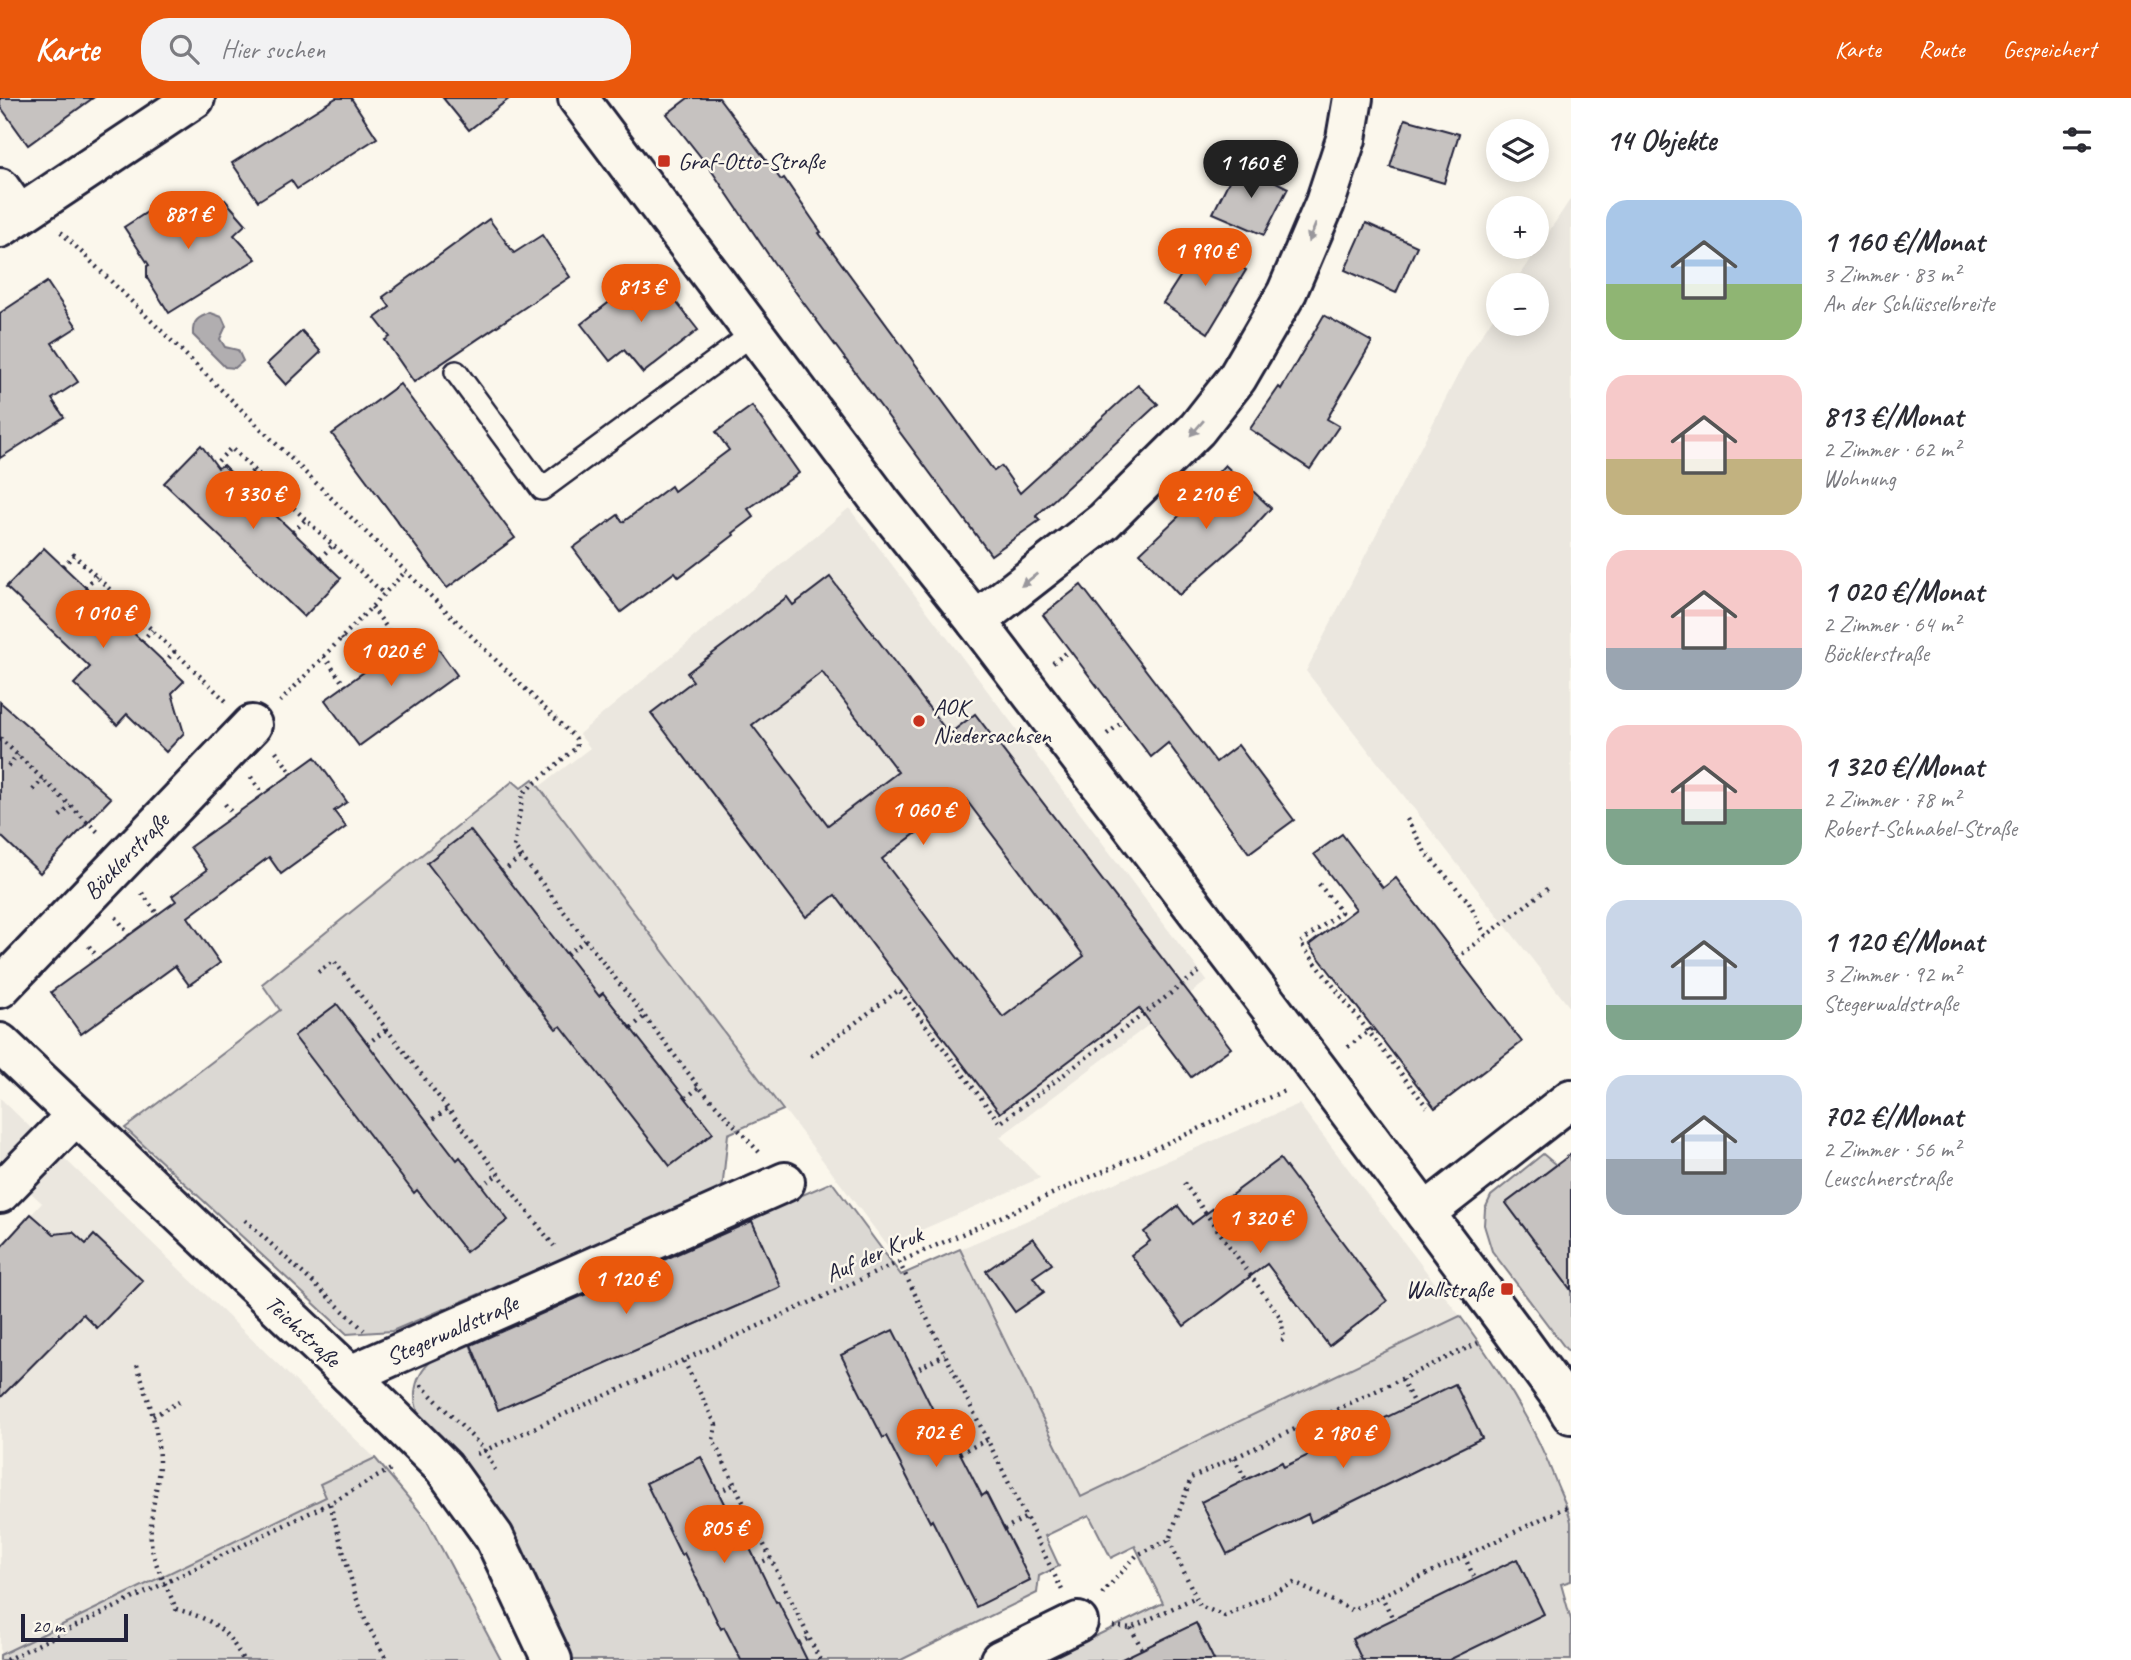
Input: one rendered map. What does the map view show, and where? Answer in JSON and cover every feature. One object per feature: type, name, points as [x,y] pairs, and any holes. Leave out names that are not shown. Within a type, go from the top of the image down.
[{"type":"street","points":[[14,208],[195,98]]},
{"type":"street","points":[[578,98],[880,501],[976,621],[1318,1070],[1561,1396],[1571,1414]]},
{"type":"street","points":[[976,621],[1104,521],[1197,429],[1237,378],[1287,292],[1325,203],[1346,139],[1353,98]]},
{"type":"street","name":"Böcklerstraße","points":[[0,988],[252,725]]},
{"type":"street","name":"Teichstraße","points":[[0,1044],[435,1458],[494,1537],[552,1660]]},
{"type":"street","points":[[1425,1213],[1571,1099]]},
{"type":"street","points":[[0,1194],[75,1116]]},
{"type":"street","name":"Stegerwaldstraße","points":[[350,1375],[785,1182]]},
{"type":"street","points":[[1000,1660],[1078,1622]]},
{"type":"lane","points":[[456,372],[542,489],[754,333]]},
{"type":"path","points":[[14,208],[65,237],[576,740],[577,747],[523,793],[514,847],[699,1087],[785,1182]]},
{"type":"path","points":[[218,461],[231,448],[384,594]]},
{"type":"path","points":[[241,483],[254,470]]},
{"type":"path","points":[[267,507],[279,494]]},
{"type":"path","points":[[293,532],[306,519]]},
{"type":"path","points":[[320,558],[333,545]]},
{"type":"path","points":[[63,566],[74,555],[252,725],[286,696],[406,571]]},
{"type":"path","points":[[85,587],[96,576]]},
{"type":"path","points":[[110,611],[120,599]]},
{"type":"path","points":[[372,607],[400,646]]},
{"type":"path","points":[[142,641],[152,630]]},
{"type":"path","points":[[342,638],[366,671]]},
{"type":"path","points":[[164,663],[175,651]]},
{"type":"path","points":[[324,656],[345,686]]},
{"type":"path","points":[[0,738],[125,858]]},
{"type":"path","points":[[8,766],[18,755]]},
{"type":"path","points":[[33,790],[43,779]]},
{"type":"path","points":[[60,816],[71,806]]},
{"type":"path","points":[[1407,819],[1425,852],[1468,901],[1486,936]]},
{"type":"path","points":[[502,872],[521,857]]},
{"type":"path","points":[[1319,884],[1341,912],[1300,943],[1427,1107]]},
{"type":"path","points":[[1457,958],[1551,886]]},
{"type":"path","points":[[567,954],[586,940]]},
{"type":"path","points":[[811,1056],[899,990],[1000,1122],[1200,971],[1229,953]]},
{"type":"path","points":[[318,972],[334,961],[576,1275]]},
{"type":"path","points":[[631,1028],[645,1016]]},
{"type":"path","points":[[367,1044],[387,1029]]},
{"type":"path","name":"Auf der Kruk","points":[[6,1660],[330,1503],[435,1458],[684,1360],[1283,1092],[1318,1070]]},
{"type":"path","points":[[686,1098],[699,1087]]},
{"type":"path","points":[[428,1123],[448,1108]]},
{"type":"path","points":[[482,1186],[498,1174]]},
{"type":"path","points":[[1184,1183],[1278,1312],[1284,1329],[1284,1339],[1279,1343]]},
{"type":"path","points":[[899,1262],[1078,1622]]},
{"type":"path","points":[[1510,1327],[1191,1478],[1169,1540],[1200,1606],[1225,1616],[1294,1583],[1352,1609],[1571,1505]]},
{"type":"path","points":[[913,1371],[945,1355]]},
{"type":"path","points":[[684,1360],[716,1425],[713,1440],[820,1660]]},
{"type":"path","points":[[137,1365],[158,1438],[159,1466],[151,1523],[153,1550],[176,1609],[201,1616],[219,1626],[232,1639],[243,1660]]},
{"type":"path","points":[[1402,1379],[1414,1404]]},
{"type":"path","points":[[153,1416],[179,1402]]},
{"type":"path","points":[[1320,1418],[1332,1444]]},
{"type":"path","points":[[960,1453],[987,1440]]},
{"type":"path","points":[[1234,1458],[1246,1480]]},
{"type":"path","points":[[718,1492],[735,1484]]},
{"type":"path","points":[[330,1503],[356,1597],[387,1660]]},
{"type":"path","points":[[1004,1529],[1025,1518]]},
{"type":"path","points":[[1078,1622],[1136,1555],[1169,1540]]},
{"type":"path","points":[[1464,1556],[1475,1579]]},
{"type":"path","points":[[757,1564],[771,1558]]},
{"type":"path","points":[[1381,1595],[1393,1619]]},
{"type":"path","points":[[1078,1622],[1131,1628],[1196,1597]]},
{"type":"path","points":[[1131,1628],[1142,1649]]},
{"type":"path","points":[[799,1643],[809,1638]]},
{"type":"shaded area","points":[[1571,198],[1571,1009],[1306,671],[1467,357],[1486,328],[1486,336],[1549,336],[1549,273],[1522,273],[1531,259],[1549,259],[1549,232]]},
{"type":"shaded area","points":[[211,313],[222,317],[226,326],[220,339],[225,347],[238,350],[243,361],[235,368],[225,367],[193,335],[197,320]]},
{"type":"shaded area","points":[[849,508],[1207,981],[1000,1137],[1040,1178],[887,1245],[539,787],[590,748],[579,734]]},
{"type":"shaded area","points":[[533,779],[783,1110],[728,1134],[722,1191],[392,1331],[347,1334],[125,1128],[280,1010],[262,984],[513,781],[521,788]]},
{"type":"shaded area","points":[[0,1098],[33,1130],[0,1163]]},
{"type":"shaded area","points":[[1299,1104],[1460,1316],[1081,1498],[960,1249]]},
{"type":"shaded area","points":[[1543,1154],[1556,1165],[1506,1203],[1571,1290],[1571,1352],[1492,1251],[1484,1225],[1485,1209],[1491,1196]]},
{"type":"shaded area","points":[[63,1157],[375,1458],[320,1484],[326,1496],[0,1655],[0,1248],[42,1203],[30,1192]]},
{"type":"shaded area","points":[[832,1182],[901,1275],[960,1249],[1081,1497],[1460,1316],[1526,1416],[1569,1512],[1571,1581],[1561,1584],[1571,1620],[1571,1660],[1047,1660],[1163,1603],[1135,1546],[1111,1558],[1089,1515],[1045,1536],[1059,1566],[1039,1576],[1037,1593],[901,1660],[571,1660],[526,1564],[487,1494],[472,1472],[435,1437],[420,1418],[415,1393],[421,1373],[442,1353],[468,1340],[498,1409],[780,1288],[750,1218]]},
{"type":"shaded area","points":[[375,1458],[426,1519],[501,1660],[0,1660],[0,1655],[326,1497],[320,1484]]},
{"type":"building","points":[[0,98],[93,98],[28,145],[0,106]]},
{"type":"building","points":[[336,98],[351,98],[377,138],[297,189],[291,180],[258,201],[232,163]]},
{"type":"building","points":[[443,98],[510,98],[469,130]]},
{"type":"building","points":[[688,98],[719,98],[781,180],[784,178],[821,232],[819,233],[994,471],[1001,466],[1020,493],[1138,385],[1158,404],[1036,516],[1040,520],[991,555],[774,263],[711,170],[667,114]]},
{"type":"building","points":[[1405,119],[1459,134],[1444,183],[1390,167]]},
{"type":"building","points":[[1238,163],[1288,188],[1264,235],[1213,213]]},
{"type":"building","points":[[169,198],[191,232],[225,200],[246,224],[234,235],[256,259],[169,313],[147,278],[149,265],[124,227]]},
{"type":"building","points":[[489,219],[514,253],[542,235],[570,277],[414,382],[385,340],[390,337],[375,318],[390,307],[383,297]]},
{"type":"building","points":[[1366,223],[1417,246],[1396,293],[1345,270]]},
{"type":"building","points":[[1201,244],[1246,270],[1208,333],[1163,303]]},
{"type":"building","points":[[651,270],[698,330],[643,373],[624,350],[610,361],[581,324]]},
{"type":"building","points":[[47,282],[77,327],[52,343],[78,382],[52,399],[64,417],[0,458],[0,313]]},
{"type":"building","points":[[1324,315],[1372,342],[1327,419],[1339,426],[1310,469],[1250,429],[1279,387],[1281,389]]},
{"type":"building","points":[[302,331],[321,352],[286,385],[267,364]]},
{"type":"building","points":[[400,384],[515,538],[447,588],[332,434]]},
{"type":"building","points":[[752,406],[799,473],[748,509],[754,517],[733,533],[734,535],[679,577],[675,572],[621,612],[573,548],[618,515],[623,522],[671,486],[674,491],[729,450],[716,432]]},
{"type":"building","points":[[201,445],[218,468],[223,465],[341,578],[304,617],[164,483]]},
{"type":"building","points":[[1225,465],[1271,508],[1243,539],[1179,595],[1140,553],[1198,498],[1196,496]]},
{"type":"building","points":[[44,548],[184,681],[172,693],[184,733],[166,752],[127,714],[117,725],[74,684],[90,667],[6,587]]},
{"type":"building","points":[[830,577],[949,734],[975,714],[1231,1048],[1191,1077],[1139,1008],[1000,1113],[835,895],[806,917],[651,713],[693,681],[687,673],[787,597],[793,605]],"holes":[[[822,672],[898,772],[828,825],[752,725]],[[964,797],[1084,956],[1003,1017],[882,859]]]},
{"type":"building","points":[[1081,585],[1216,762],[1238,745],[1294,820],[1249,853],[1168,743],[1151,757],[1043,615]]},
{"type":"building","points":[[424,629],[457,675],[359,746],[325,700]]},
{"type":"building","points":[[0,702],[111,798],[40,873],[0,835]]},
{"type":"building","points":[[315,757],[347,802],[334,811],[346,827],[281,874],[269,857],[188,917],[220,963],[189,985],[175,966],[81,1034],[51,992],[176,901],[172,896],[207,870],[190,847]]},
{"type":"building","points":[[470,830],[599,996],[603,993],[713,1133],[670,1166],[561,1026],[556,1029],[427,863]]},
{"type":"building","points":[[1342,834],[1383,888],[1396,878],[1522,1042],[1435,1108],[1309,945],[1356,909],[1314,854]]},
{"type":"building","points":[[337,1004],[457,1160],[460,1157],[508,1220],[466,1252],[417,1190],[414,1193],[294,1036]]},
{"type":"building","points":[[1571,1154],[1571,1290],[1506,1203]]},
{"type":"building","points":[[1280,1159],[1387,1301],[1329,1346],[1267,1264],[1184,1326],[1131,1255],[1150,1241],[1144,1232],[1178,1206],[1192,1224]]},
{"type":"building","points":[[31,1214],[54,1234],[73,1232],[86,1244],[94,1235],[143,1281],[97,1328],[83,1314],[0,1398],[0,1248]]},
{"type":"building","points":[[752,1221],[781,1287],[498,1410],[471,1345]]},
{"type":"building","points":[[1033,1238],[1052,1264],[1033,1277],[1044,1292],[1015,1312],[986,1271]]},
{"type":"building","points":[[893,1330],[934,1412],[938,1410],[982,1496],[986,1493],[1030,1580],[976,1607],[932,1520],[930,1522],[886,1436],[883,1438],[841,1355]]},
{"type":"building","points":[[1455,1384],[1482,1438],[1311,1522],[1308,1514],[1227,1554],[1201,1502],[1282,1462],[1284,1467]]},
{"type":"building","points":[[701,1457],[807,1660],[741,1660],[724,1627],[721,1629],[684,1553],[681,1555],[646,1483]]},
{"type":"building","points":[[1517,1559],[1544,1614],[1449,1660],[1362,1660],[1352,1639]]},
{"type":"building","points":[[1196,1623],[1214,1660],[1120,1660]]},
{"type":"place","name":"Graf-Otto-Straße","points":[[664,161]]},
{"type":"place","name":"AOK Niedersachsen","points":[[919,721]]},
{"type":"place","name":"Wallstraße","points":[[1507,1289]]}]
